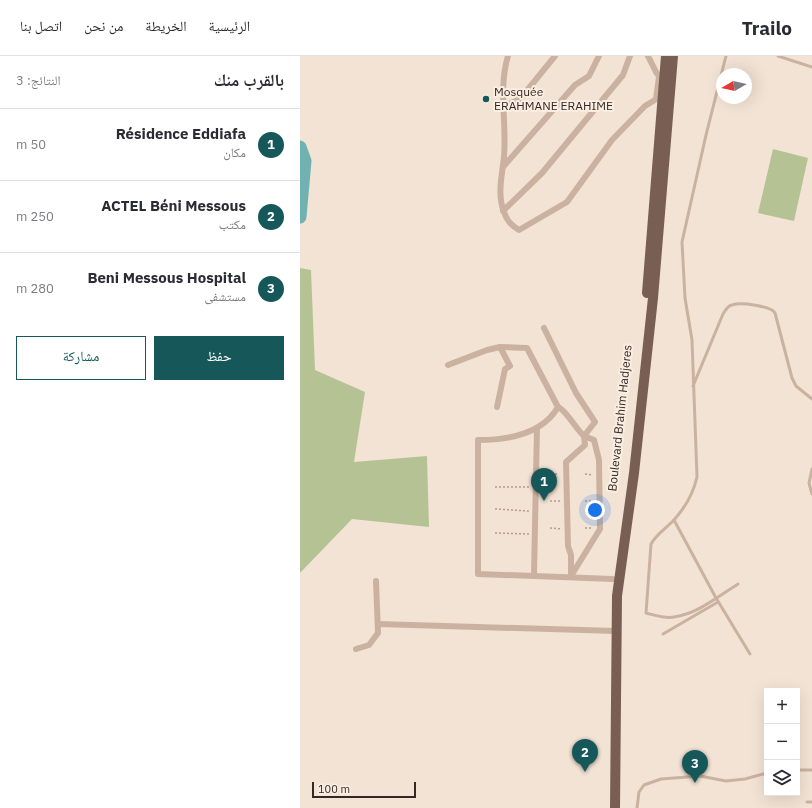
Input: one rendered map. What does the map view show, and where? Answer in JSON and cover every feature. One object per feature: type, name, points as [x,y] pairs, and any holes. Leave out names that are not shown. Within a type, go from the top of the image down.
[{"type":"main road","name":"Boulevard Brahim Hadjeres","points":[[608,808],[613,579],[628,471],[645,314],[666,56]]},
{"type":"main road","points":[[615,808],[613,631],[634,473],[653,298],[663,89],[673,56]]},
{"type":"street","points":[[508,56],[505,66],[503,107],[504,158],[500,182],[503,211],[509,224],[519,230],[566,202],[612,140],[663,89],[648,56]]},
{"type":"street","points":[[503,107],[520,99],[555,56]]},
{"type":"street","points":[[501,169],[575,86],[589,76],[599,56]]},
{"type":"street","points":[[503,211],[542,173],[623,76],[630,56]]},
{"type":"street","points":[[544,328],[576,393],[595,422],[584,436],[585,445],[566,462],[568,546],[571,555],[571,576]]},
{"type":"street","points":[[448,365],[487,350],[500,348],[527,348],[558,407],[562,409],[575,428],[584,436],[594,440],[599,460],[600,529],[571,576]]},
{"type":"street","points":[[497,407],[505,369],[510,366],[500,348]]},
{"type":"street","points":[[558,407],[550,420],[537,428],[515,437],[500,440],[478,440],[478,574],[571,576],[613,579]]},
{"type":"street","points":[[534,575],[537,428]]},
{"type":"street","points":[[356,649],[369,645],[378,633],[376,581]]},
{"type":"street","points":[[378,624],[613,631]]},
{"type":"lane","points":[[726,56],[706,135],[682,242],[685,298],[692,340],[692,387],[696,478],[694,490],[690,500],[674,520],[654,539],[649,549],[646,613],[674,618],[688,613],[738,584]]},
{"type":"lane","points":[[778,56],[812,67]]},
{"type":"lane","points":[[692,387],[723,314],[727,308],[732,305],[769,307],[773,310],[792,378],[796,386],[812,399]]},
{"type":"lane","points":[[812,469],[809,483],[812,494]]},
{"type":"lane","points":[[674,520],[718,602],[750,654]]},
{"type":"lane","points":[[663,634],[718,602]]},
{"type":"lane","points":[[800,770],[812,770]]},
{"type":"lane","points":[[637,808],[639,792],[644,785],[661,779],[700,776],[726,781],[745,779],[764,774]]},
{"type":"lane","points":[[807,802],[812,802]]},
{"type":"path","points":[[551,474],[567,475]]},
{"type":"path","points":[[585,474],[599,475]]},
{"type":"path","points":[[495,486],[536,487]]},
{"type":"path","points":[[550,501],[567,502]]},
{"type":"path","points":[[585,501],[599,501]]},
{"type":"path","points":[[495,509],[535,511]]},
{"type":"path","points":[[550,528],[568,529]]},
{"type":"path","points":[[495,533],[535,534]]},
{"type":"green space","points":[[773,149],[808,158],[794,221],[758,213]]},
{"type":"green space","points":[[300,268],[311,270],[315,370],[365,392],[354,462],[427,456],[429,527],[352,519],[300,573]]},
{"type":"waterway","points":[[300,147],[305,161],[300,217]]},
{"type":"place","name":"Mosquée ERAHMANE ERAHIME","points":[[486,99]]},
{"type":"place","name":"Résidence Eddiafa","points":[[544,501]]},
{"type":"place","name":"ACTEL Béni Messous","points":[[585,772]]},
{"type":"place","name":"Beni Messous Hospital","points":[[695,783]]}]
